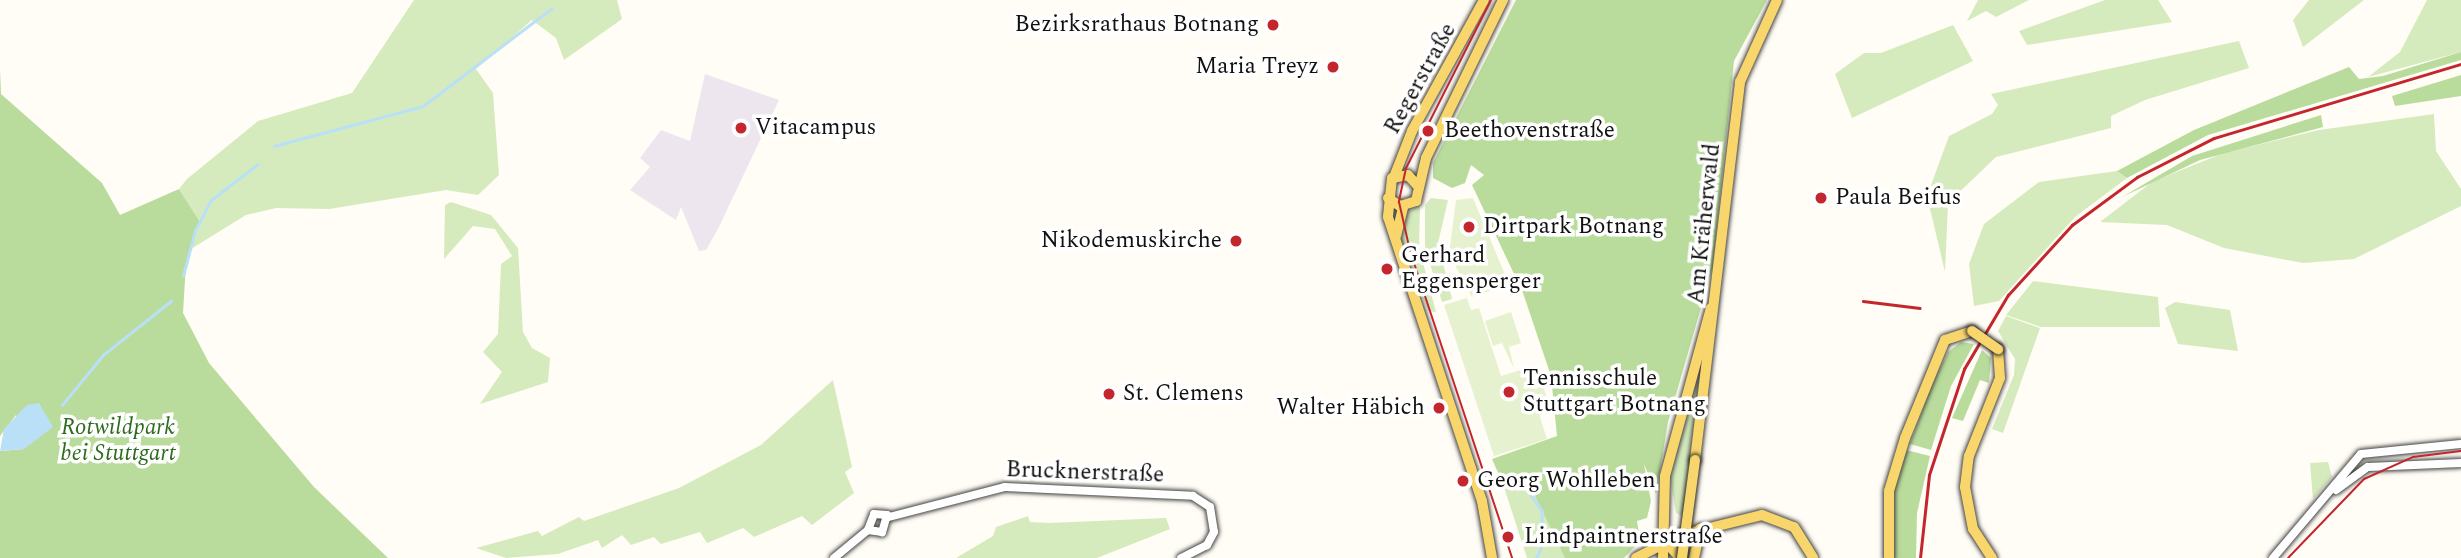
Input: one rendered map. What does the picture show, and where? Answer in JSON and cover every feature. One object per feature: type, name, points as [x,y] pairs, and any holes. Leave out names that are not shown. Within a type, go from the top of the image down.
[{"type":"main road","name":"Regerstraße","points":[[1394,177],[1412,131],[1484,0]]},
{"type":"main road","name":"Regerstraße","points":[[1419,187],[1503,0]]},
{"type":"main road","name":"Am Kräherwald","points":[[1669,556],[1695,460],[1710,355],[1740,82],[1777,0]]},
{"type":"main road","points":[[1403,207],[1416,201],[1419,187],[1408,175],[1394,177],[1388,198],[1395,239],[1482,501],[1492,558]]},
{"type":"main road","points":[[1388,198],[1403,207]]},
{"type":"main road","points":[[1395,239],[1403,207]]},
{"type":"main road","points":[[1669,556],[1672,538],[1665,520],[1665,476],[1717,292]]},
{"type":"main road","points":[[1889,558],[1889,491],[1905,438],[1945,340],[1972,331],[1998,349],[2000,378],[1969,456],[1965,487],[1973,529],[1992,558]]},
{"type":"main road","points":[[1695,366],[1710,355]]},
{"type":"main road","points":[[1636,558],[1672,538],[1700,529],[1773,516],[1798,531],[1813,558]]},
{"type":"main road","points":[[1672,538],[1694,555],[1700,529]]},
{"type":"street","points":[[2273,558],[2331,494],[2361,454],[2461,444]]},
{"type":"street","points":[[2331,494],[2368,467],[2461,463]]},
{"type":"street","name":"Brucknerstraße","points":[[889,517],[1005,487],[1193,496],[1210,507],[1214,532],[1207,545],[1181,558]]},
{"type":"street","points":[[834,558],[868,530],[874,514],[889,517],[882,532],[868,530]]},
{"type":"shaded area","points":[[705,74],[779,100],[717,231],[706,250],[699,251],[681,207],[676,220],[630,190],[650,167],[640,158],[661,130],[690,141]]},
{"type":"green space","points":[[414,0],[617,0],[622,19],[564,60],[556,38],[532,20],[476,69],[493,93],[499,175],[478,195],[446,190],[329,209],[276,208],[246,215],[191,249],[200,222],[179,189],[187,179],[258,121],[352,93]]},
{"type":"green space","points":[[1516,0],[1767,0],[1734,61],[1713,266],[1668,422],[1656,494],[1644,464],[1651,501],[1647,518],[1637,521],[1640,541],[1624,558],[1565,558],[1527,479],[1503,484],[1492,459],[1557,436],[1551,376],[1523,293],[1472,185],[1484,175],[1471,165],[1465,183],[1452,188],[1433,178],[1433,163]]},
{"type":"green space","points":[[1978,0],[2029,0],[1996,17],[1986,11],[1967,21]]},
{"type":"green space","points":[[2105,0],[2158,0],[2172,22],[2027,45],[2019,31]]},
{"type":"green space","points":[[2309,0],[2364,0],[2303,47],[2293,20]]},
{"type":"green space","points":[[2427,0],[2461,0],[2461,52],[2368,77],[2400,52]]},
{"type":"green space","points":[[1953,25],[1973,61],[1852,118],[1835,74],[1864,53],[1881,53]]},
{"type":"green space","points":[[2239,41],[2249,68],[2145,100],[2111,116],[2111,128],[1996,157],[1948,203],[1945,272],[1927,196],[1949,136],[1992,114],[1998,105],[1991,94]]},
{"type":"green space","points":[[2461,52],[2461,60],[2208,135],[2127,178],[2117,171],[2194,130],[2349,67],[2359,79],[2383,76]]},
{"type":"green space","name":"Rotwildpark bei Stuttgart","points":[[0,69],[1,94],[102,183],[120,215],[179,189],[200,222],[186,263],[183,313],[209,363],[314,487],[388,558],[0,558],[0,451],[24,449],[16,415],[0,436]]},
{"type":"green space","points":[[2461,75],[2461,96],[2395,106],[2392,96]]},
{"type":"green space","points":[[2434,114],[2436,151],[2461,189],[2461,206],[2354,259],[2303,263],[2224,248],[2167,225],[2100,222],[2152,182],[2221,154],[2319,130]]},
{"type":"green space","points":[[2321,115],[2323,127],[2200,160],[2122,197],[2192,156]]},
{"type":"green space","points":[[2117,171],[2127,178],[2075,217],[1999,301],[1974,306],[1969,264],[1984,224],[2039,182]]},
{"type":"green space","points":[[1431,198],[1448,200],[1438,243],[1452,299],[1442,302],[1425,248],[1425,205]]},
{"type":"green space","name":"Dirtpark Botnang","points":[[1473,198],[1509,284],[1472,297],[1449,254],[1456,200]]},
{"type":"green space","points":[[451,202],[491,215],[518,248],[523,332],[532,348],[550,358],[548,382],[480,404],[502,372],[483,352],[498,334],[501,264],[512,256],[495,229],[473,226],[444,259],[445,205]]},
{"type":"green space","points":[[1420,205],[1419,247],[1436,312],[1428,311],[1401,241],[1406,213]]},
{"type":"green space","points":[[2033,281],[2158,297],[2160,327],[2041,327],[2006,315]]},
{"type":"green space","name":"Tennisschule Stuttgart Botnang","points":[[1467,298],[1471,310],[1479,308],[1501,376],[1536,365],[1550,407],[1538,411],[1547,439],[1494,456],[1444,305]]},
{"type":"green space","points":[[2175,302],[2230,310],[2238,351],[2178,344],[2165,308]]},
{"type":"green space","points":[[1511,312],[1521,343],[1509,347],[1514,369],[1502,343],[1493,346],[1485,321]]},
{"type":"green space","points":[[2006,316],[2040,328],[2003,433],[1992,429],[2014,375],[2015,359],[1998,331]]},
{"type":"green space","points":[[1961,342],[1974,344],[1951,386],[1931,450],[1910,444],[1932,385],[1948,352]]},
{"type":"green space","points":[[1982,350],[1991,358],[1989,383],[1980,380],[1963,421],[1952,418]]},
{"type":"green space","points":[[1696,378],[1700,378],[1682,516],[1676,513],[1670,478]]},
{"type":"green space","points":[[833,380],[852,467],[845,472],[854,493],[812,525],[802,516],[754,537],[743,528],[707,543],[700,532],[661,544],[654,537],[631,545],[622,535],[602,548],[598,540],[558,554],[506,558],[476,548],[538,531],[542,536],[579,517],[584,521],[679,488],[761,445]]},
{"type":"green space","points":[[1906,450],[1930,456],[1917,513],[1916,558],[1894,558],[1892,497]]},
{"type":"green space","points":[[2328,462],[2332,477],[2313,499],[2310,463]]},
{"type":"green space","points":[[1527,479],[1548,512],[1565,558],[1527,558],[1503,484]]},
{"type":"green space","points":[[1028,516],[1030,522],[1049,523],[1166,518],[1170,529],[1097,558],[956,558],[993,536],[996,527]]},
{"type":"water","points":[[39,403],[53,427],[24,449],[0,451],[4,429],[27,405]]},
{"type":"waterway","points":[[274,146],[423,106],[551,9]]},
{"type":"waterway","points":[[221,192],[258,164]]},
{"type":"waterway","points":[[183,276],[195,231],[210,201],[228,187]]},
{"type":"waterway","points":[[62,405],[103,355],[171,301]]},
{"type":"waterway","points":[[1530,493],[1542,511],[1542,535]]},
{"type":"waterway","points":[[1536,558],[1540,549]]},
{"type":"tram line","points":[[1491,0],[1406,168],[1399,202],[1410,251],[1512,558]]},
{"type":"tram line","points":[[2288,558],[2364,479],[2413,457],[2461,451]]},
{"type":"railway","points":[[1920,558],[1929,475],[1964,369],[2008,295],[2072,225],[2137,177],[2214,138],[2461,64]]},
{"type":"railway","points":[[1863,301],[1920,308]]},
{"type":"place","name":"Bezirksrathaus Botnang","points":[[1273,25]]},
{"type":"place","name":"Maria Treyz","points":[[1333,67]]},
{"type":"place","name":"Vitacampus","points":[[741,128]]},
{"type":"place","name":"Beethovenstraße","points":[[1428,131]]},
{"type":"place","name":"Paula Beifus","points":[[1821,198]]},
{"type":"place","name":"Dirtpark Botnang","points":[[1469,227]]},
{"type":"place","name":"Nikodemuskirche","points":[[1236,241]]},
{"type":"place","name":"Gerhard Eggensperger","points":[[1387,269]]},
{"type":"place","name":"Tennisschule Stuttgart Botnang","points":[[1509,392]]},
{"type":"place","name":"St. Clemens","points":[[1109,394]]},
{"type":"place","name":"Walter Häbich","points":[[1439,408]]},
{"type":"place","name":"Georg Wohlleben","points":[[1463,481]]},
{"type":"place","name":"Lindpaintnerstraße","points":[[1508,537]]}]
